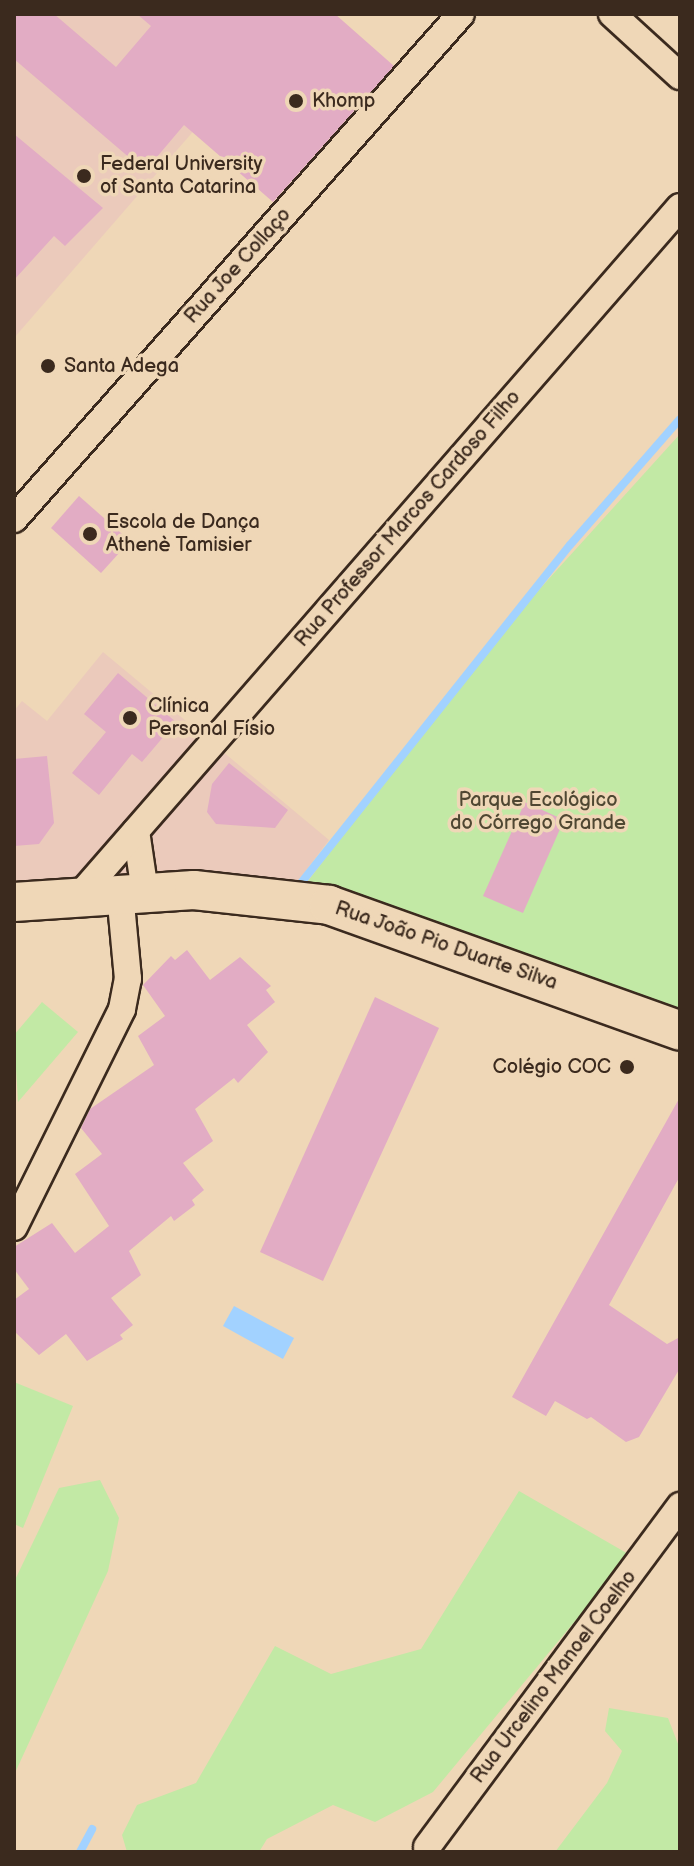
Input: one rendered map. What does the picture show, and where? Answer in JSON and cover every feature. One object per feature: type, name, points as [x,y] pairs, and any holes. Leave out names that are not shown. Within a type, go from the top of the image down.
[{"type":"main road","name":"Rua João Pio Duarte Silva","points":[[14,902],[80,895],[194,890],[329,905],[680,1031]]},
{"type":"street","name":"Rua Joe Collaço","points":[[14,519],[461,14]]},
{"type":"street","points":[[612,14],[680,76]]},
{"type":"street","name":"Rua Professor Marcos Cardoso Filho","points":[[80,895],[680,207]]},
{"type":"street","points":[[14,1227],[122,1009],[128,979],[136,831]]},
{"type":"street","name":"Rua Urcelino Manoel Coelho","points":[[427,1847],[680,1506]]},
{"type":"shaded area","name":"Federal University of Santa Catarina","points":[[14,14],[295,14],[14,338]]},
{"type":"shaded area","points":[[103,652],[329,840],[298,881],[76,878],[14,884],[14,711],[22,701],[47,721]]},
{"type":"green space","name":"Parque Ecológico do Córrego Grande","points":[[680,434],[680,1016],[308,881],[471,665]]},
{"type":"green space","points":[[42,1002],[78,1032],[18,1102],[14,1035]]},
{"type":"green space","points":[[14,1382],[73,1406],[23,1528],[14,1524]]},
{"type":"green space","points":[[100,1480],[119,1518],[108,1571],[14,1775],[14,1582],[59,1488]]},
{"type":"green space","points":[[519,1491],[630,1555],[433,1792],[375,1822],[333,1805],[267,1839],[259,1852],[127,1852],[122,1835],[137,1805],[196,1783],[275,1646],[331,1674],[421,1649]]},
{"type":"green space","points":[[609,1708],[668,1718],[680,1749],[680,1852],[555,1852],[607,1783],[622,1751],[605,1731]]},
{"type":"water","points":[[234,1306],[294,1338],[283,1359],[223,1326]]},
{"type":"building","points":[[14,14],[54,14],[116,67],[151,26],[137,14],[335,14],[394,66],[273,202],[184,125],[145,171],[14,59]]},
{"type":"building","points":[[14,134],[103,208],[65,246],[54,236],[14,280]]},
{"type":"building","name":"Escola de Dança Athenè Tamisier","points":[[79,496],[130,541],[101,573],[51,528]]},
{"type":"building","name":"Clínica Personal Físio","points":[[118,673],[176,722],[142,762],[132,754],[99,795],[72,773],[106,732],[84,714]]},
{"type":"building","points":[[47,756],[54,823],[39,844],[14,846],[14,759]]},
{"type":"building","points":[[229,763],[288,810],[275,828],[216,824],[207,812],[212,784]]},
{"type":"building","points":[[525,802],[564,820],[523,913],[483,896]]},
{"type":"building","points":[[187,950],[210,980],[240,957],[271,986],[266,990],[275,1002],[247,1025],[268,1052],[238,1083],[234,1078],[195,1109],[213,1141],[183,1163],[204,1190],[192,1200],[195,1205],[174,1221],[171,1216],[129,1251],[141,1275],[111,1298],[133,1325],[120,1335],[123,1339],[87,1361],[66,1334],[39,1355],[14,1331],[14,1300],[29,1289],[14,1269],[14,1247],[52,1223],[75,1253],[109,1226],[75,1174],[102,1154],[81,1128],[90,1109],[154,1065],[138,1036],[165,1016],[143,985],[171,956],[175,960]]},
{"type":"building","points":[[375,997],[439,1028],[323,1281],[260,1252]]},
{"type":"building","points":[[680,1097],[680,1176],[609,1305],[667,1344],[680,1337],[680,1368],[639,1437],[626,1442],[591,1417],[587,1419],[555,1401],[546,1416],[512,1397]]},
{"type":"waterway","points":[[297,888],[570,545],[680,419]]},
{"type":"waterway","points":[[80,1852],[92,1829]]},
{"type":"place","name":"Khomp","points":[[296,101]]},
{"type":"place","name":"Federal University of Santa Catarina","points":[[84,176]]},
{"type":"place","name":"Santa Adega","points":[[48,366]]},
{"type":"place","name":"Escola de Dança Athenè Tamisier","points":[[90,534]]},
{"type":"place","name":"Clínica Personal Físio","points":[[130,718]]},
{"type":"place","name":"Colégio COC","points":[[627,1067]]}]
